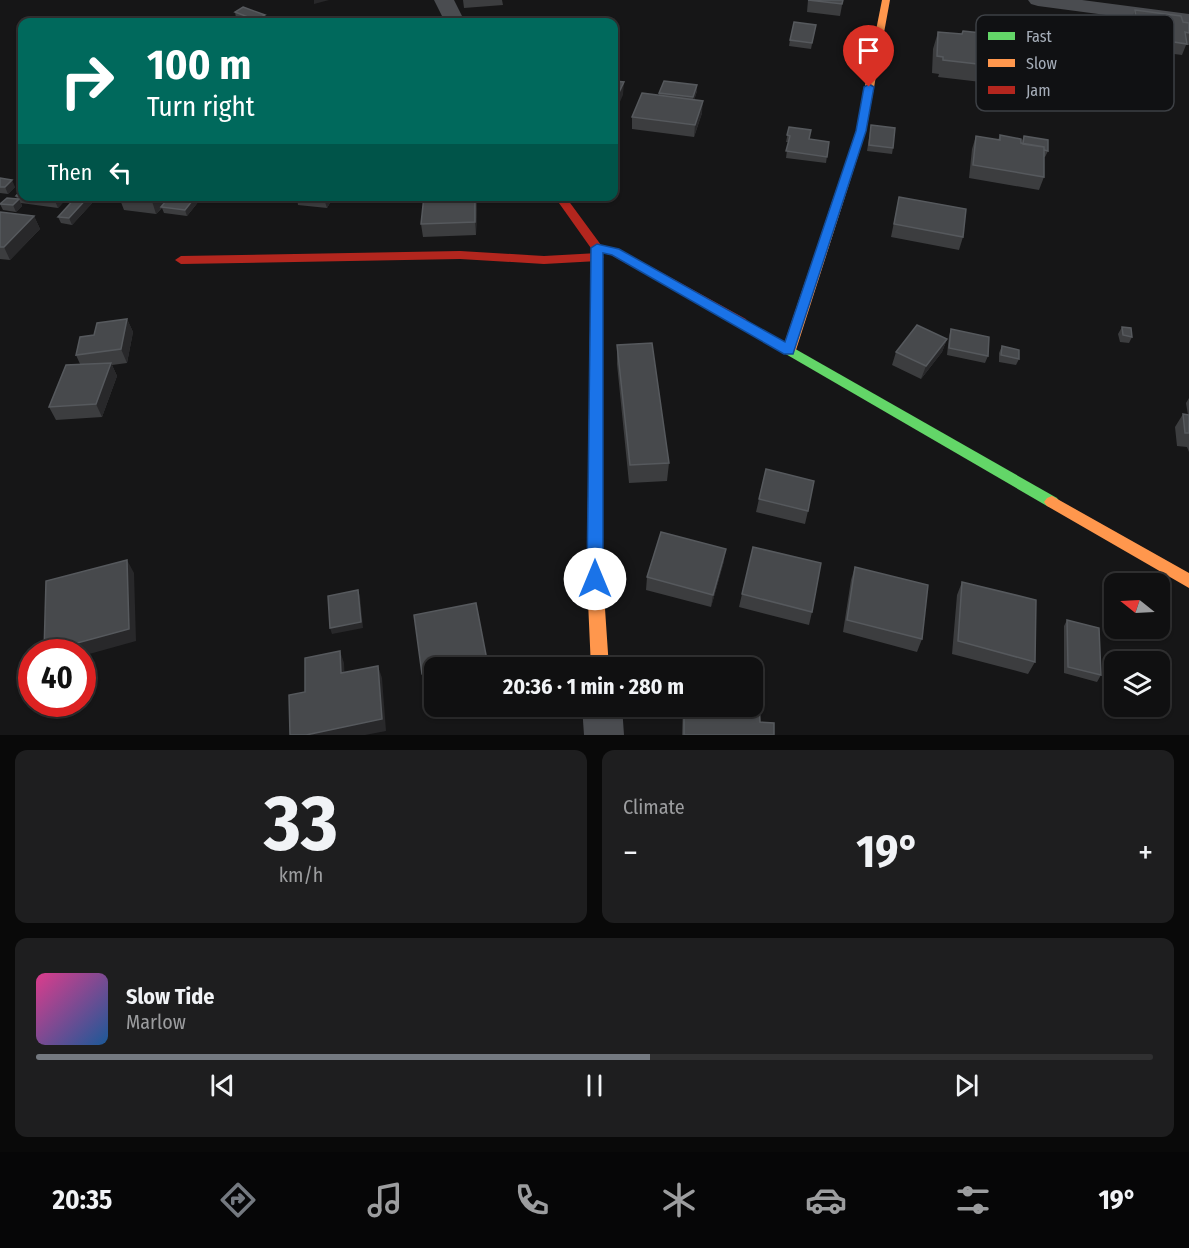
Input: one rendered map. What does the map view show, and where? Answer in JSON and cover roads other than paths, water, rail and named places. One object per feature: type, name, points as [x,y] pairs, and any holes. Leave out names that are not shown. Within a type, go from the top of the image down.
[{"type":"street","points":[[444,0],[453,18]]},
{"type":"street","points":[[789,350],[861,131],[886,0]]},
{"type":"street","points":[[1038,0],[1151,15]]},
{"type":"street","points":[[1174,18],[1189,20]]},
{"type":"street","points":[[562,201],[598,252],[595,579],[599,657]]},
{"type":"street","points":[[181,261],[460,255],[544,260],[598,252],[615,252],[1189,581]]},
{"type":"street","points":[[603,717],[604,735]]}]
